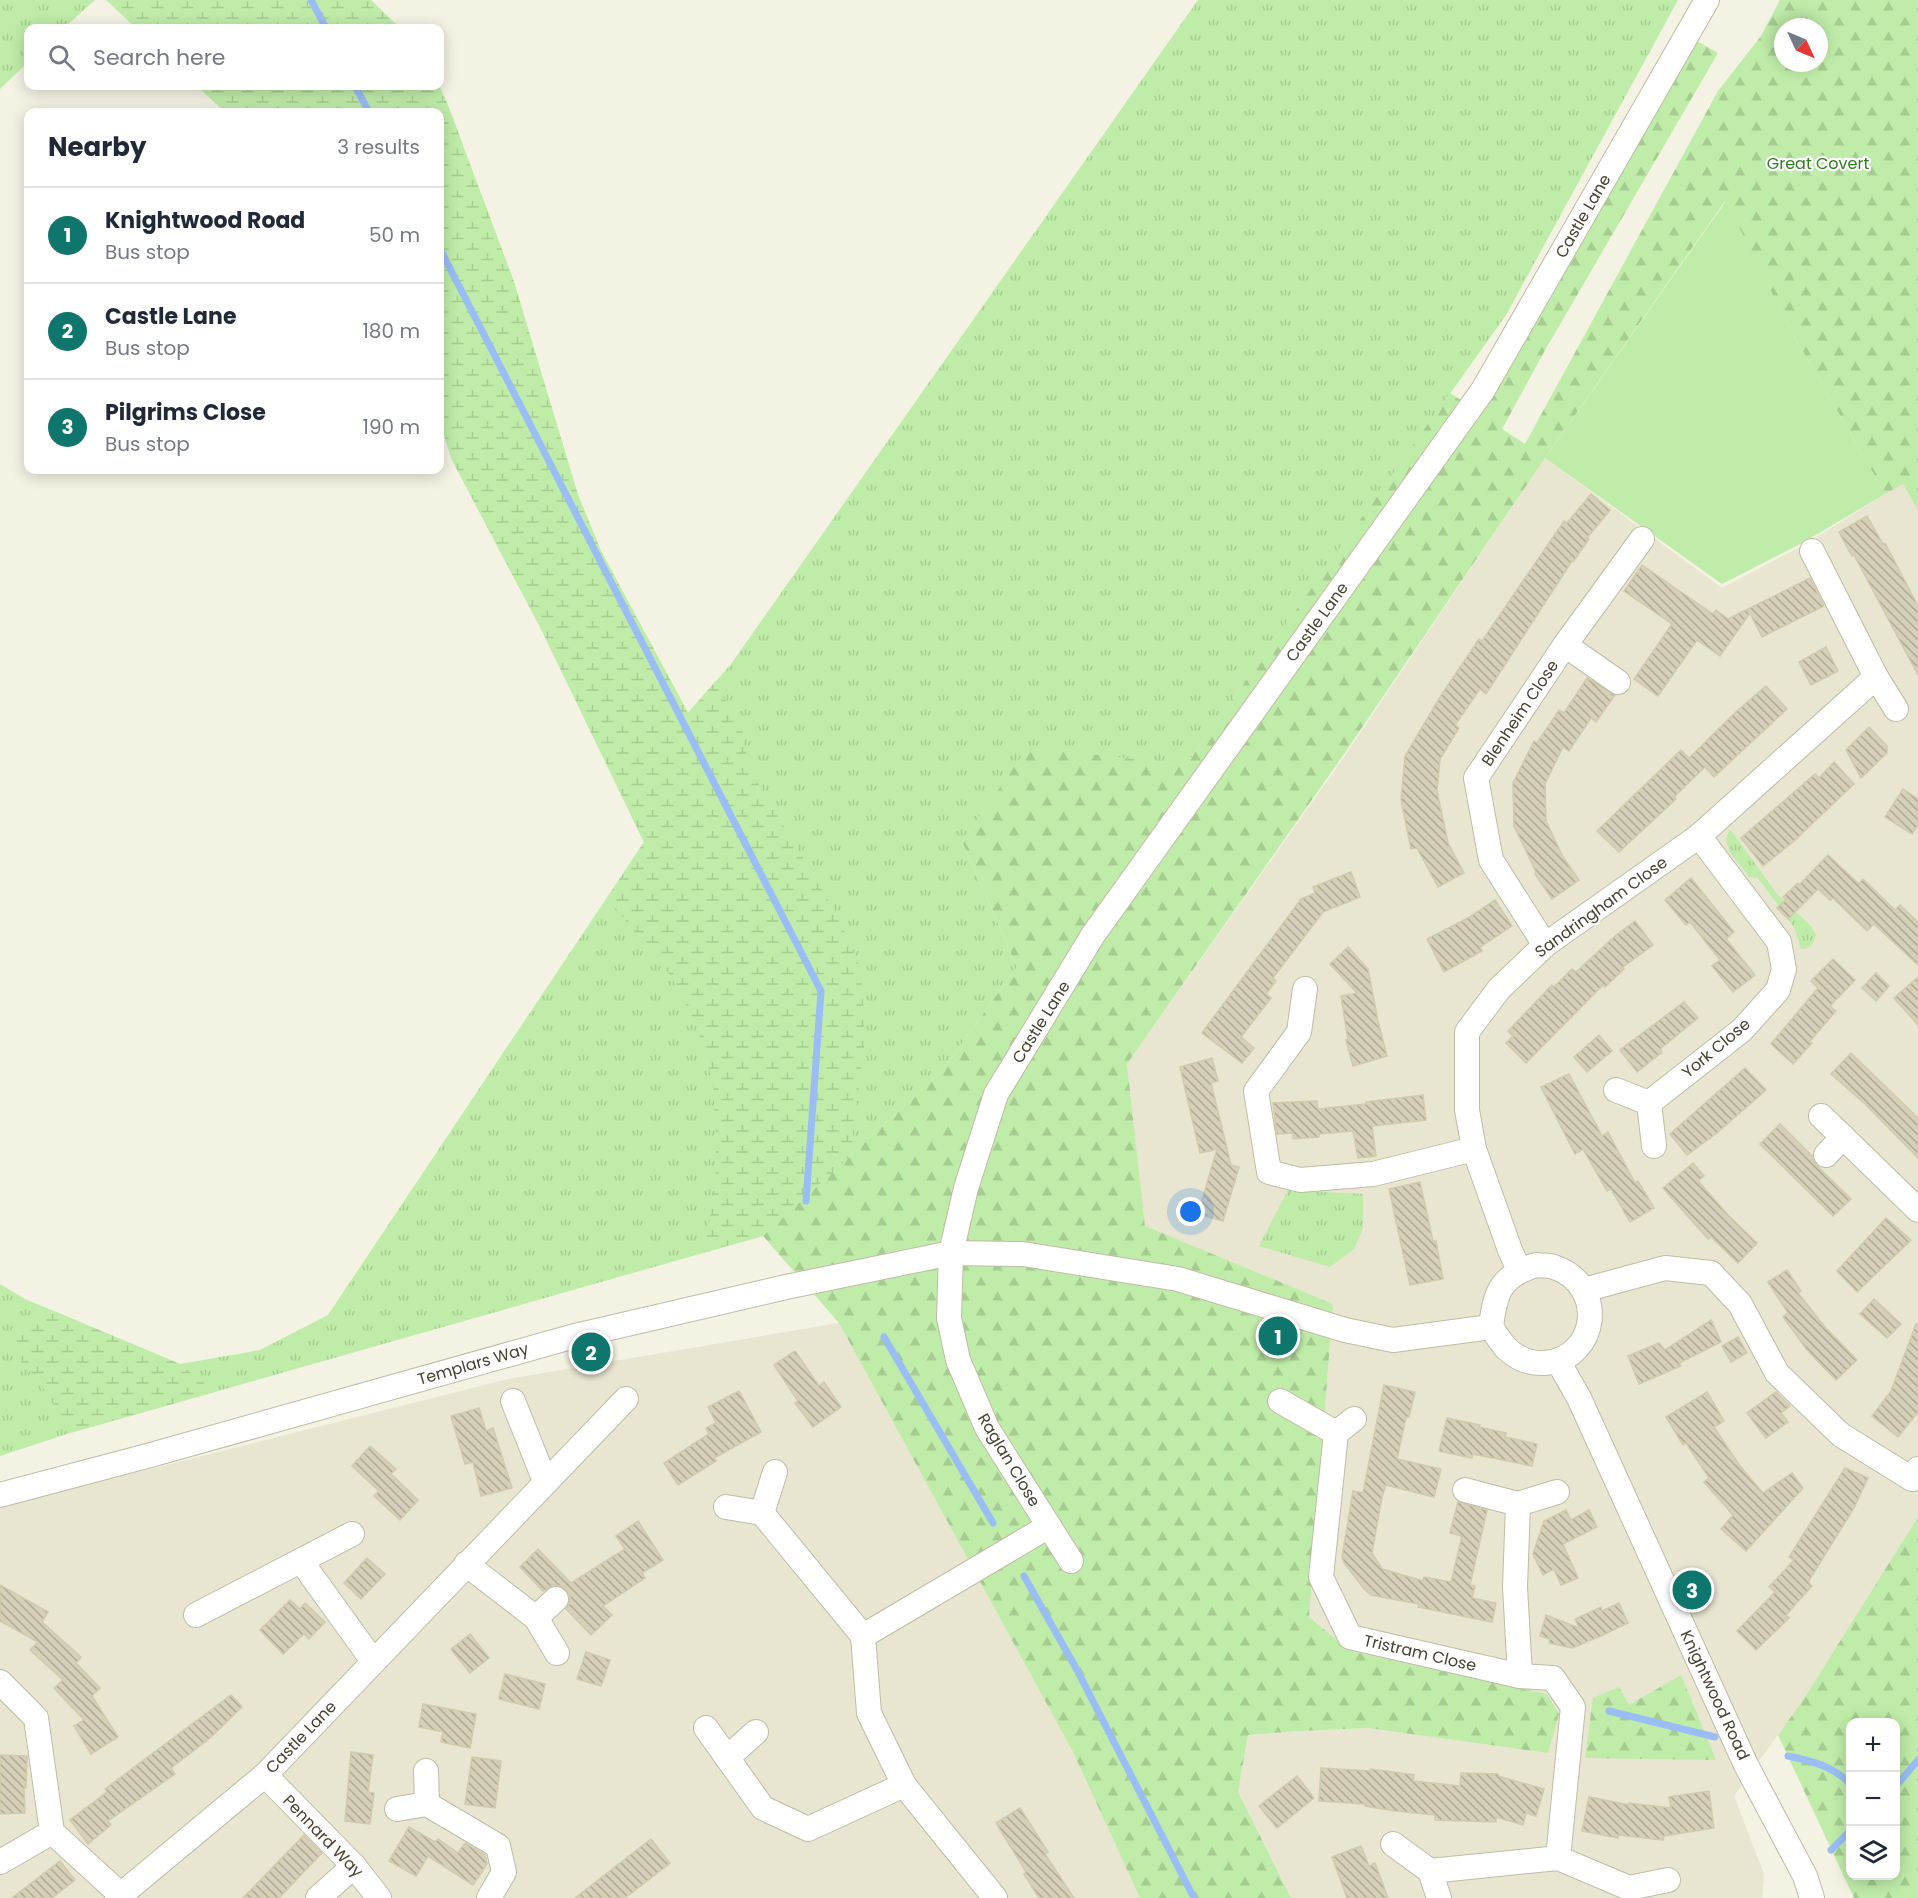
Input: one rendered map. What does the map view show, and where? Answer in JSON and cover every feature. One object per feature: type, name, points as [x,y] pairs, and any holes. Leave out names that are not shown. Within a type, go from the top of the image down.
[{"type":"street","name":"Castle Lane","points":[[951,1252],[966,1188],[996,1094],[1094,935],[1483,390],[1707,0]]},
{"type":"street","name":"Blenheim Close","points":[[1545,945],[1491,860],[1476,778],[1565,645],[1642,539]]},
{"type":"street","points":[[1812,551],[1876,677],[1896,709]]},
{"type":"street","name":"Blenheim Close","points":[[1565,645],[1618,682]]},
{"type":"street","name":"Sandringham Close","points":[[1519,1270],[1474,1149],[1467,1110],[1467,1032],[1499,989],[1545,945],[1699,836],[1876,677]]},
{"type":"street","name":"York Close","points":[[1649,1103],[1742,1030],[1778,990],[1784,969],[1779,942],[1699,836]]},
{"type":"street","points":[[1305,989],[1299,1032],[1256,1091],[1269,1172],[1300,1180],[1373,1174],[1474,1149]]},
{"type":"street","points":[[1616,1090],[1649,1103],[1654,1146]]},
{"type":"street","points":[[1821,1116],[1918,1210]]},
{"type":"street","points":[[1826,1155],[1843,1137]]},
{"type":"street","points":[[951,1252],[1023,1254],[1178,1278],[1345,1330],[1393,1340],[1491,1327]]},
{"type":"street","name":"Templars Way","points":[[0,1495],[159,1453],[572,1337],[786,1287],[951,1252]]},
{"type":"street","name":"Raglan Close","points":[[951,1252],[949,1318],[958,1360],[987,1428],[1071,1561]]},
{"type":"street","points":[[1536,1265],[1553,1266],[1575,1278],[1584,1290],[1590,1306],[1590,1323],[1579,1346],[1557,1362],[1536,1363],[1520,1359],[1506,1348],[1491,1327],[1498,1291],[1509,1277],[1519,1270],[1536,1265]]},
{"type":"street","points":[[1584,1290],[1665,1268],[1711,1273],[1740,1304],[1777,1373],[1841,1435],[1912,1479],[1918,1469]]},
{"type":"street","name":"Knightwood Road","points":[[1557,1362],[1579,1398],[1746,1765],[1805,1876],[1812,1898]]},
{"type":"street","name":"Castle Lane","points":[[118,1896],[265,1775],[626,1399]]},
{"type":"street","points":[[513,1401],[545,1481]]},
{"type":"street","name":"Tristram Close","points":[[1280,1401],[1345,1426],[1321,1577],[1350,1637],[1520,1676],[1553,1678],[1573,1707],[1558,1858]]},
{"type":"street","points":[[762,1513],[775,1472]]},
{"type":"street","points":[[1465,1490],[1518,1504],[1557,1492]]},
{"type":"street","points":[[1518,1504],[1515,1587],[1520,1676]]},
{"type":"street","points":[[726,1507],[762,1513],[863,1636],[869,1713],[904,1785],[995,1898]]},
{"type":"street","name":"Raglan Close","points":[[863,1636],[1049,1526]]},
{"type":"street","points":[[196,1615],[352,1534]]},
{"type":"street","points":[[301,1561],[373,1661]]},
{"type":"street","points":[[466,1564],[536,1618],[557,1653]]},
{"type":"street","points":[[536,1618],[556,1599]]},
{"type":"street","points":[[0,1682],[36,1718],[52,1832],[118,1896]]},
{"type":"street","points":[[705,1728],[763,1808],[808,1829],[904,1785]]},
{"type":"street","points":[[727,1758],[756,1732]]},
{"type":"street","points":[[426,1771],[427,1804]]},
{"type":"street","name":"Pennard Way","points":[[265,1775],[354,1866],[379,1898]]},
{"type":"street","points":[[397,1809],[427,1804],[498,1846],[504,1872],[489,1898]]},
{"type":"street","points":[[0,1862],[52,1832]]},
{"type":"street","points":[[1394,1844],[1430,1871],[1439,1898]]},
{"type":"street","points":[[1430,1871],[1558,1858],[1630,1893],[1668,1880]]},
{"type":"street","points":[[318,1898],[354,1866]]},
{"type":"shaded area","points":[[1545,458],[1722,588],[1802,546],[1903,483],[1918,511],[1918,1518],[1805,1697],[1734,1796],[1764,1874],[1762,1898],[1291,1898],[1238,1792],[1248,1735],[1368,1728],[1548,1753],[1546,1694],[1350,1651],[1309,1617],[1333,1304],[1145,1227],[1127,1064],[1344,757]]},
{"type":"shaded area","points":[[839,1323],[1073,1752],[1140,1898],[0,1898],[0,1507],[508,1379]]},
{"type":"green space","points":[[0,0],[95,0],[68,24],[24,24],[24,66],[0,89]]},
{"type":"green space","points":[[106,0],[371,0],[396,24],[132,24]]},
{"type":"green space","points":[[1198,0],[1678,0],[1506,315],[1186,765],[1028,748],[962,841],[1017,967],[941,1072],[763,1236],[70,1433],[0,1456],[0,1284],[25,1299],[180,1364],[260,1350],[328,1315],[644,842],[541,629],[452,460],[444,435],[444,108],[221,108],[201,90],[441,90],[514,282],[578,495],[601,551],[688,713],[731,664]]},
{"type":"green space","name":"Great Covert","points":[[1780,0],[1918,0],[1918,511],[1903,484],[1885,494],[1789,327],[1725,201],[1545,458],[1344,754],[1127,1064],[1145,1226],[1333,1304],[1309,1617],[1350,1651],[1547,1694],[1559,1714],[1548,1753],[1368,1728],[1248,1735],[1238,1792],[1291,1898],[1140,1898],[1073,1752],[839,1323],[763,1236],[941,1072],[1017,967],[962,841],[1028,747],[1186,765],[1450,393],[1479,412],[1526,339],[1697,41],[1718,53],[1544,352],[1502,429],[1525,444],[1718,91],[1761,36]]},
{"type":"green space","points":[[201,90],[441,90],[446,100],[514,282],[578,495],[601,551],[688,713],[715,682],[742,730],[749,769],[838,916],[861,970],[865,1040],[850,1156],[763,1236],[704,1252],[715,1189],[716,1145],[713,1083],[696,1024],[670,975],[607,898],[644,842],[541,629],[452,460],[444,435],[444,108],[221,108]]},
{"type":"green space","points":[[1726,201],[1789,327],[1885,494],[1804,542],[1722,584],[1545,458]]},
{"type":"green space","points":[[1730,829],[1777,894],[1810,925],[1816,935],[1809,947],[1801,949],[1794,927],[1758,878],[1749,877],[1729,851],[1726,839]]},
{"type":"green space","points":[[1288,1190],[1363,1194],[1363,1228],[1354,1249],[1330,1267],[1259,1246]]},
{"type":"green space","points":[[49,1309],[180,1364],[215,1392],[70,1433],[41,1384],[22,1363],[13,1342],[30,1323]]},
{"type":"green space","points":[[1918,1517],[1918,1898],[1854,1898],[1778,1735],[1805,1697]]},
{"type":"green space","points":[[1681,1675],[1716,1760],[1585,1758],[1593,1698],[1619,1687],[1629,1705]]},
{"type":"building","points":[[1591,494],[1610,510],[1587,538],[1589,539],[1572,561],[1486,694],[1480,689],[1455,725],[1459,728],[1440,759],[1437,791],[1448,843],[1464,873],[1438,887],[1417,848],[1411,849],[1401,800],[1405,756],[1440,697],[1479,639],[1482,641],[1564,521],[1567,523]]},
{"type":"building","points":[[1867,516],[1883,544],[1885,543],[1918,606],[1918,675],[1854,555],[1852,556],[1839,532]]},
{"type":"building","points":[[1642,565],[1713,614],[1716,610],[1728,619],[1810,578],[1824,606],[1762,637],[1750,613],[1720,656],[1697,640],[1658,696],[1634,679],[1672,624],[1624,591]]},
{"type":"building","points":[[1826,647],[1838,671],[1811,685],[1799,662]]},
{"type":"building","points":[[1587,678],[1615,695],[1596,722],[1591,718],[1569,751],[1563,747],[1545,784],[1546,821],[1563,857],[1579,880],[1552,899],[1535,874],[1514,826],[1513,783],[1534,741],[1537,743],[1559,710],[1564,713]]},
{"type":"building","points":[[1766,686],[1787,709],[1714,777],[1705,767],[1674,797],[1676,799],[1619,852],[1597,831],[1681,750],[1689,758]]},
{"type":"building","points":[[1869,727],[1887,746],[1887,753],[1861,778],[1846,750]]},
{"type":"building","points":[[1834,762],[1854,784],[1793,842],[1763,866],[1741,838],[1815,774],[1819,778]]},
{"type":"building","points":[[1903,789],[1918,799],[1918,825],[1912,834],[1885,817]]},
{"type":"building","points":[[1828,855],[1859,884],[1863,879],[1895,910],[1900,905],[1918,922],[1918,965],[1874,924],[1867,931],[1833,898],[1830,900],[1818,889],[1788,919],[1777,908],[1786,900],[1783,897],[1798,883],[1799,885]]},
{"type":"building","points":[[1351,872],[1360,897],[1323,912],[1273,978],[1276,981],[1266,994],[1271,998],[1241,1037],[1254,1048],[1242,1063],[1202,1033],[1301,899],[1315,893],[1313,887]]},
{"type":"building","points":[[1691,878],[1734,932],[1726,939],[1755,975],[1733,992],[1712,966],[1720,960],[1690,922],[1686,925],[1665,900]]},
{"type":"building","points":[[1495,900],[1512,926],[1480,947],[1482,951],[1444,972],[1427,939],[1468,918]]},
{"type":"building","points":[[1635,921],[1653,945],[1623,967],[1624,969],[1605,987],[1603,985],[1526,1063],[1506,1043],[1513,1036],[1508,1031],[1552,985],[1554,987],[1572,969],[1576,972],[1616,935]]},
{"type":"building","points":[[1348,947],[1368,969],[1387,1056],[1353,1066],[1346,1040],[1348,1040],[1341,996],[1357,993],[1330,964]]},
{"type":"building","points":[[1833,959],[1855,980],[1830,1006],[1836,1011],[1793,1064],[1771,1044],[1818,988],[1811,981]]},
{"type":"building","points":[[1876,973],[1889,986],[1876,1001],[1862,988]]},
{"type":"building","points":[[1918,977],[1918,1025],[1894,998]]},
{"type":"building","points":[[1684,1002],[1698,1018],[1660,1049],[1662,1052],[1637,1072],[1620,1050]]},
{"type":"building","points":[[1599,1035],[1612,1051],[1587,1072],[1574,1057]]},
{"type":"building","points":[[1851,1053],[1918,1118],[1918,1158],[1865,1104],[1831,1074]]},
{"type":"building","points":[[1212,1058],[1218,1081],[1211,1083],[1231,1165],[1239,1167],[1223,1221],[1198,1214],[1217,1149],[1200,1153],[1180,1067]]},
{"type":"building","points":[[1745,1068],[1766,1090],[1717,1133],[1687,1155],[1670,1134]]},
{"type":"building","points":[[1569,1074],[1602,1136],[1608,1132],[1635,1183],[1638,1181],[1654,1208],[1630,1222],[1611,1189],[1607,1191],[1583,1149],[1575,1154],[1541,1087]]},
{"type":"building","points":[[1423,1095],[1426,1120],[1372,1126],[1376,1156],[1358,1158],[1353,1131],[1293,1139],[1293,1133],[1277,1134],[1273,1103],[1317,1101],[1318,1109]]},
{"type":"building","points":[[1780,1124],[1812,1156],[1816,1165],[1851,1199],[1833,1216],[1760,1144]]},
{"type":"building","points":[[1693,1163],[1704,1176],[1698,1181],[1757,1243],[1738,1263],[1711,1237],[1708,1239],[1663,1188]]},
{"type":"building","points":[[1420,1182],[1433,1241],[1436,1241],[1443,1279],[1410,1285],[1389,1189]]},
{"type":"building","points":[[1886,1218],[1911,1240],[1857,1292],[1837,1271]]},
{"type":"building","points":[[1787,1270],[1801,1291],[1798,1293],[1825,1327],[1857,1360],[1836,1380],[1807,1350],[1783,1317],[1788,1313],[1768,1282]]},
{"type":"building","points":[[1874,1299],[1901,1324],[1887,1338],[1860,1314]]},
{"type":"building","points":[[1711,1320],[1721,1342],[1679,1363],[1681,1366],[1639,1384],[1628,1356],[1659,1343],[1665,1350]]},
{"type":"building","points":[[1916,1324],[1918,1325],[1918,1412],[1898,1437],[1872,1416],[1891,1391]]},
{"type":"building","points":[[1738,1337],[1747,1353],[1731,1362],[1722,1346]]},
{"type":"building","points":[[795,1351],[819,1386],[824,1382],[841,1407],[813,1427],[795,1403],[798,1401],[774,1365]]},
{"type":"building","points":[[1384,1385],[1415,1392],[1409,1417],[1406,1417],[1397,1459],[1441,1469],[1434,1497],[1386,1485],[1372,1553],[1382,1569],[1423,1581],[1424,1577],[1451,1582],[1462,1536],[1450,1533],[1458,1502],[1487,1510],[1470,1585],[1475,1586],[1472,1598],[1496,1603],[1492,1622],[1371,1595],[1344,1563],[1342,1557],[1353,1491],[1363,1493]]},
{"type":"building","points":[[739,1391],[761,1432],[714,1458],[716,1461],[678,1485],[664,1463],[709,1434],[706,1428],[716,1423],[708,1407]]},
{"type":"building","points":[[1707,1392],[1724,1421],[1714,1427],[1740,1466],[1763,1493],[1792,1473],[1803,1488],[1746,1551],[1721,1529],[1733,1515],[1704,1482],[1709,1478],[1686,1443],[1683,1445],[1666,1417]]},
{"type":"building","points":[[1776,1392],[1790,1406],[1781,1413],[1788,1422],[1766,1438],[1747,1413]]},
{"type":"building","points":[[479,1408],[486,1431],[493,1428],[512,1488],[481,1496],[473,1462],[465,1464],[451,1416]]},
{"type":"building","points":[[1447,1418],[1480,1425],[1479,1427],[1506,1433],[1505,1437],[1537,1444],[1532,1466],[1473,1454],[1472,1458],[1439,1451]]},
{"type":"building","points":[[370,1446],[396,1469],[391,1474],[418,1500],[400,1520],[374,1496],[379,1491],[352,1466]]},
{"type":"building","points":[[1845,1468],[1868,1478],[1854,1508],[1808,1582],[1812,1586],[1786,1615],[1789,1618],[1756,1650],[1737,1631],[1775,1592],[1769,1587],[1794,1560],[1789,1557]]},
{"type":"building","points":[[1566,1510],[1571,1520],[1589,1510],[1597,1527],[1563,1544],[1578,1578],[1561,1585],[1554,1569],[1543,1575],[1533,1554],[1544,1521]]},
{"type":"building","points":[[638,1521],[663,1560],[642,1573],[645,1578],[603,1606],[612,1615],[591,1635],[566,1609],[570,1596],[566,1589],[553,1585],[543,1591],[520,1567],[538,1549],[571,1583],[625,1549],[616,1536]]},
{"type":"building","points":[[367,1558],[385,1574],[361,1599],[344,1583]]},
{"type":"building","points":[[0,1585],[48,1612],[42,1622],[81,1657],[76,1663],[100,1688],[92,1696],[118,1737],[91,1754],[74,1726],[84,1720],[54,1688],[63,1680],[30,1650],[38,1642],[0,1621]]},
{"type":"building","points":[[290,1600],[300,1609],[305,1603],[325,1622],[309,1639],[304,1634],[283,1654],[260,1630]]},
{"type":"building","points":[[1619,1603],[1628,1623],[1601,1636],[1572,1648],[1549,1643],[1550,1639],[1540,1636],[1546,1615],[1579,1628],[1575,1619],[1601,1607],[1602,1611]]},
{"type":"building","points":[[470,1634],[489,1658],[470,1673],[451,1649]]},
{"type":"building","points":[[586,1652],[610,1660],[601,1686],[577,1679]]},
{"type":"building","points":[[505,1674],[545,1684],[539,1709],[499,1699]]},
{"type":"building","points":[[231,1695],[242,1707],[209,1739],[171,1768],[175,1774],[108,1821],[111,1825],[88,1844],[70,1820],[107,1792],[105,1789]]},
{"type":"building","points":[[423,1704],[476,1714],[470,1748],[441,1742],[443,1732],[419,1727]]},
{"type":"building","points":[[351,1752],[373,1755],[368,1792],[374,1793],[370,1824],[345,1821]]},
{"type":"building","points":[[0,1755],[27,1756],[26,1788],[24,1788],[25,1813],[0,1814]]},
{"type":"building","points":[[472,1757],[501,1761],[495,1808],[465,1804]]},
{"type":"building","points":[[1321,1768],[1370,1771],[1371,1769],[1414,1775],[1413,1781],[1460,1786],[1461,1773],[1498,1774],[1498,1776],[1544,1789],[1536,1816],[1526,1813],[1523,1825],[1496,1817],[1496,1822],[1435,1820],[1435,1815],[1396,1811],[1365,1806],[1365,1804],[1319,1801]]},
{"type":"building","points":[[1297,1776],[1314,1798],[1277,1828],[1259,1806]]},
{"type":"building","points":[[1709,1791],[1714,1828],[1664,1836],[1663,1840],[1618,1835],[1618,1838],[1582,1831],[1589,1797],[1629,1805],[1629,1803],[1671,1808],[1669,1797]]},
{"type":"building","points":[[1020,1808],[1048,1852],[1045,1854],[1074,1898],[1039,1898],[1024,1874],[1026,1872],[996,1823]]},
{"type":"building","points":[[409,1827],[435,1842],[438,1839],[458,1853],[465,1843],[485,1855],[487,1864],[473,1885],[428,1856],[416,1876],[389,1861]]},
{"type":"building","points":[[304,1835],[322,1853],[279,1898],[243,1898]]},
{"type":"building","points":[[651,1839],[670,1863],[625,1898],[575,1898]]},
{"type":"building","points":[[1361,1846],[1369,1866],[1375,1863],[1388,1898],[1347,1898],[1332,1857]]},
{"type":"building","points":[[60,1861],[75,1880],[52,1898],[12,1898]]},
{"type":"waterway","points":[[311,0],[324,24]]},
{"type":"waterway","points":[[357,90],[367,108]]},
{"type":"waterway","points":[[444,257],[821,991],[806,1201]]},
{"type":"waterway","points":[[884,1337],[993,1523]]},
{"type":"waterway","points":[[1024,1576],[1077,1670],[1194,1898]]},
{"type":"waterway","points":[[1609,1711],[1715,1737]]},
{"type":"waterway","points":[[1788,1756],[1814,1762],[1837,1773],[1846,1781]]},
{"type":"waterway","points":[[1900,1781],[1918,1760]]},
{"type":"waterway","points":[[1831,1850],[1846,1835]]},
{"type":"place","name":"Knightwood Road","points":[[1278,1336]]},
{"type":"place","name":"Castle Lane","points":[[591,1352]]},
{"type":"place","name":"Pilgrims Close","points":[[1692,1590]]}]
